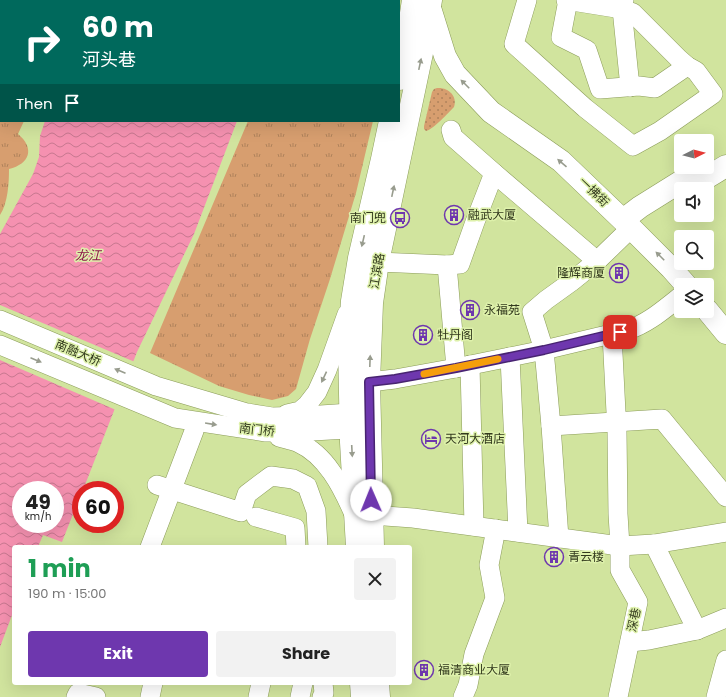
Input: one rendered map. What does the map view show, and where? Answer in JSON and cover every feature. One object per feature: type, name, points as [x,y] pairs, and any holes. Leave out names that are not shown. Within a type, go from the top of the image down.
[{"type":"main road","points":[[400,74],[407,40],[424,2]]},
{"type":"main road","name":"一拂街","points":[[424,2],[445,56],[455,74],[491,112],[561,161],[627,224],[680,278]]},
{"type":"main road","name":"江滨路","points":[[361,421],[369,382],[372,303],[378,262],[422,53],[424,2]]},
{"type":"main road","name":"江滨路","points":[[356,545],[363,516],[370,441],[361,421],[349,345],[352,301],[359,258],[390,122]]},
{"type":"main road","points":[[714,161],[726,153]]},
{"type":"main road","points":[[700,182],[726,166]]},
{"type":"main road","points":[[627,224],[640,207],[693,174]]},
{"type":"main road","points":[[627,224],[648,215],[674,198]]},
{"type":"main road","points":[[714,318],[726,333]]},
{"type":"main road","name":"江滨路","points":[[363,516],[372,545]]},
{"type":"main road","points":[[362,685],[362,697]]},
{"type":"main road","points":[[378,685],[379,697]]},
{"type":"street","points":[[528,0],[514,44],[585,108],[633,146],[660,131],[713,94],[696,71],[678,59],[633,13],[623,5],[567,0],[561,37],[587,50],[600,89],[639,86],[655,88],[687,66]]},
{"type":"street","points":[[623,5],[630,87]]},
{"type":"street","points":[[450,130],[453,137],[597,260]]},
{"type":"street","points":[[378,262],[447,265],[460,264],[494,173]]},
{"type":"street","points":[[559,538],[544,350],[532,312],[597,260],[627,224]]},
{"type":"street","points":[[447,265],[463,366],[474,526]]},
{"type":"street","points":[[269,425],[300,411],[307,405],[317,392],[327,370],[352,301]]},
{"type":"street","points":[[369,382],[395,379],[510,357],[639,327],[653,319],[674,302]]},
{"type":"street","name":"南融大桥","points":[[0,320],[156,386]]},
{"type":"street","name":"深巷","points":[[612,334],[620,570],[638,602],[618,697]]},
{"type":"street","name":"南融大桥","points":[[0,345],[147,406]]},
{"type":"street","points":[[510,357],[518,532]]},
{"type":"street","name":"南门桥","points":[[156,386],[247,413],[269,425]]},
{"type":"street","name":"南门桥","points":[[147,406],[175,418],[269,425],[306,416],[361,421]]},
{"type":"street","points":[[551,426],[662,419],[726,497]]},
{"type":"street","points":[[269,425],[309,449],[319,457],[363,516],[413,518],[620,546],[654,544],[726,532]]},
{"type":"street","points":[[150,545],[164,488],[194,431]]},
{"type":"street","points":[[164,488],[241,512],[247,494],[271,476],[293,479],[307,486],[316,511],[318,545]]},
{"type":"street","points":[[256,517],[295,528],[296,545]]},
{"type":"street","points":[[463,697],[468,685],[474,654],[496,598],[489,565],[496,529]]},
{"type":"street","points":[[654,544],[697,630]]},
{"type":"street","points":[[630,642],[655,639],[697,630],[726,618]]},
{"type":"street","points":[[716,697],[726,660]]},
{"type":"street","points":[[150,697],[153,685]]},
{"type":"street","points":[[300,697],[303,685]]},
{"type":"street","points":[[322,697],[324,692],[323,685]]},
{"type":"green space","points":[[437,88],[445,89],[451,93],[455,99],[454,107],[437,124],[426,131],[424,126],[432,92]]},
{"type":"green space","points":[[0,122],[24,122],[18,134],[27,145],[28,155],[22,163],[9,169],[5,205],[0,215]]},
{"type":"green space","points":[[248,122],[373,122],[356,193],[310,339],[296,389],[288,396],[272,400],[249,395],[219,386],[150,353]]},
{"type":"water","name":"龙江","points":[[45,122],[237,122],[194,234],[137,352],[87,481],[72,481],[72,517],[62,542],[43,535],[39,545],[12,545],[12,615],[0,647],[0,234],[33,174],[39,157],[40,136]]},
{"type":"pier","points":[[0,305],[135,362],[116,410],[0,360]]},
{"type":"slow traffic","points":[[424,374],[498,359]]},
{"type":"place","name":"融武大厦","points":[[454,215]]},
{"type":"place","name":"南门兜","points":[[400,218]]},
{"type":"place","name":"隆辉商厦","points":[[619,273]]},
{"type":"place","name":"永福苑","points":[[470,310]]},
{"type":"place","name":"牡丹阁","points":[[423,335]]},
{"type":"place","name":"天河大酒店","points":[[431,439]]},
{"type":"place","name":"青云楼","points":[[554,557]]},
{"type":"place","name":"福清商业大厦","points":[[424,670]]},
{"type":"route","points":[[371,500],[369,382],[456,368],[544,350],[620,332]]}]
